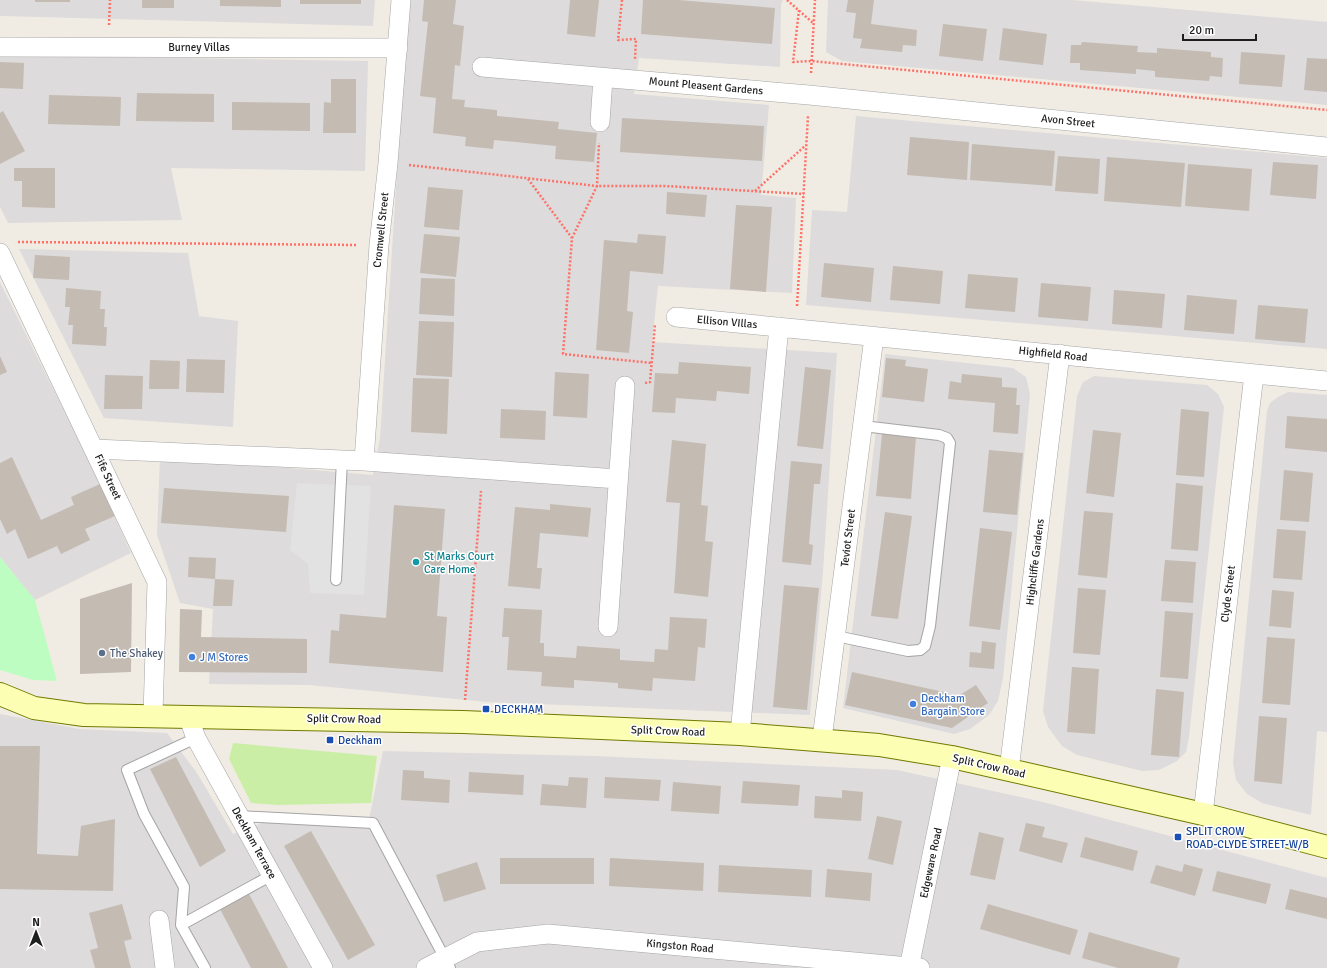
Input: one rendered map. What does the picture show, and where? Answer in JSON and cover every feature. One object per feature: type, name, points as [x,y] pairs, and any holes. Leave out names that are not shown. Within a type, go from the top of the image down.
[{"type":"street","name":"Cromwell Street","points":[[364,461],[379,245],[388,163],[401,0]]},
{"type":"street","name":"Burney Villas","points":[[0,47],[398,48]]},
{"type":"street","name":"Mount Pleasent Gardens","points":[[482,68],[809,95]]},
{"type":"street","points":[[600,122],[602,78]]},
{"type":"street","name":"Avon Street","points":[[809,95],[1327,147]]},
{"type":"street","name":"Fife Street","points":[[0,253],[95,449],[157,582],[153,715]]},
{"type":"street","name":"Ellison VIllas","points":[[676,317],[788,328]]},
{"type":"street","points":[[740,734],[788,328]]},
{"type":"street","name":"Highfield Road","points":[[788,328],[1327,380]]},
{"type":"street","name":"Teviot Street","points":[[822,739],[874,336]]},
{"type":"street","name":"Highcliffe Gardens","points":[[1009,770],[1060,354]]},
{"type":"street","name":"Clyde Street","points":[[1203,814],[1254,374]]},
{"type":"street","points":[[608,627],[625,386]]},
{"type":"street","points":[[95,449],[364,461],[618,479]]},
{"type":"street","name":"Split Crow Road","points":[[0,694],[34,708],[84,715],[153,715],[463,722],[740,734],[822,739],[880,745],[952,757],[1203,814],[1327,847]]},
{"type":"street","name":"Deckham Terrace","points":[[188,716],[196,738],[322,968]]},
{"type":"street","name":"Edgeware Road","points":[[913,967],[952,757]]},
{"type":"street","points":[[159,920],[165,968]]},
{"type":"street","name":"Kingston Road","points":[[426,968],[447,963],[477,942],[548,934],[913,967]]},
{"type":"lane","points":[[836,636],[908,651],[920,650],[925,646],[930,626],[950,443],[947,438],[939,435],[863,426]]},
{"type":"lane","points":[[336,580],[342,460]]},
{"type":"lane","points":[[196,738],[127,770],[144,814],[184,887],[181,925],[205,968]]},
{"type":"lane","points":[[239,816],[373,823],[447,963]]},
{"type":"lane","points":[[181,925],[272,875]]},
{"type":"path","points":[[622,0],[618,40],[636,39],[634,80]]},
{"type":"path","points":[[787,0],[813,23]]},
{"type":"path","points":[[788,328],[804,194],[815,0]]},
{"type":"path","points":[[799,10],[793,62],[811,61],[1327,110]]},
{"type":"path","points":[[600,122],[597,186],[572,238],[563,354],[652,363]]},
{"type":"path","points":[[755,191],[806,145]]},
{"type":"path","points":[[388,163],[597,186],[665,186],[804,194]]},
{"type":"path","points":[[528,179],[572,238]]},
{"type":"path","points":[[16,242],[379,245]]},
{"type":"path","points":[[625,386],[650,382],[655,320],[676,317]]},
{"type":"path","points":[[463,722],[483,469]]},
{"type":"shaded area","points":[[0,0],[375,0],[373,26],[0,16]]},
{"type":"shaded area","points":[[408,0],[783,0],[781,4],[780,67],[639,58],[634,94],[769,105],[761,195],[796,198],[792,293],[658,286],[652,342],[837,353],[823,572],[810,715],[487,702],[309,685],[209,684],[213,609],[180,603],[157,535],[160,457],[373,475],[380,438]]},
{"type":"shaded area","points":[[828,0],[1072,0],[1327,22],[1327,105],[842,61],[826,52]]},
{"type":"shaded area","points":[[0,55],[368,61],[365,171],[171,168],[182,220],[8,223],[0,207]]},
{"type":"shaded area","points":[[856,116],[1327,158],[1327,349],[806,305],[812,210],[847,212]]},
{"type":"shaded area","points":[[19,249],[188,253],[199,316],[238,321],[233,427],[104,418]]},
{"type":"shaded area","points":[[0,282],[90,463],[131,553],[35,600],[0,557]]},
{"type":"shaded area","points":[[885,354],[1013,368],[1026,377],[1030,394],[1003,678],[998,701],[989,715],[970,729],[954,734],[843,708]]},
{"type":"shaded area","points":[[1094,376],[1207,385],[1218,394],[1224,407],[1189,737],[1186,752],[1177,761],[1159,770],[1142,771],[1077,755],[1062,746],[1048,727],[1043,711],[1077,396],[1083,382]]},
{"type":"shaded area","points":[[1288,392],[1327,395],[1327,732],[1317,731],[1311,815],[1262,803],[1247,794],[1236,780],[1233,763],[1267,411],[1270,403]]},
{"type":"shaded area","points":[[297,483],[371,486],[364,595],[310,593],[308,564],[290,550]]},
{"type":"shaded area","points":[[0,714],[79,729],[167,733],[197,773],[233,834],[267,821],[369,819],[383,751],[595,756],[897,770],[1043,802],[1327,878],[1327,968],[0,968]]},
{"type":"green space","points":[[0,557],[35,600],[57,681],[33,680],[0,670]]},
{"type":"green space","points":[[233,743],[377,756],[371,803],[278,805],[251,803],[229,759]]},
{"type":"building","points":[[35,0],[70,0],[70,2],[35,2]]},
{"type":"building","points":[[142,0],[174,0],[174,8],[142,8]]},
{"type":"building","points":[[220,0],[281,0],[281,7],[220,6]]},
{"type":"building","points":[[300,0],[361,0],[361,4],[300,4]]},
{"type":"building","points":[[424,0],[456,0],[453,24],[464,26],[460,66],[455,65],[452,99],[465,100],[464,107],[497,110],[497,116],[559,122],[558,129],[597,133],[594,162],[555,159],[556,146],[494,140],[493,149],[465,146],[466,137],[433,133],[436,98],[420,96],[428,22],[422,21]]},
{"type":"building","points":[[570,0],[599,0],[595,37],[567,34]]},
{"type":"building","points":[[643,0],[678,0],[775,8],[772,44],[641,34]]},
{"type":"building","points":[[848,0],[874,0],[871,24],[917,30],[916,46],[903,45],[902,52],[860,48],[862,39],[853,38],[856,13],[846,12]]},
{"type":"building","points":[[943,24],[987,29],[983,61],[939,56]]},
{"type":"building","points":[[1003,28],[1047,34],[1043,65],[999,60]]},
{"type":"building","points":[[1082,42],[1138,46],[1137,52],[1157,53],[1157,48],[1211,52],[1211,57],[1223,58],[1222,77],[1210,76],[1209,81],[1155,77],[1155,71],[1136,69],[1136,74],[1080,70],[1080,63],[1070,63],[1071,45],[1081,45]]},
{"type":"building","points":[[1241,52],[1285,55],[1282,87],[1239,84]]},
{"type":"building","points":[[1307,58],[1327,59],[1327,92],[1304,90]]},
{"type":"building","points":[[0,62],[24,63],[23,89],[0,88]]},
{"type":"building","points":[[331,79],[356,79],[356,133],[323,133],[324,102],[331,103]]},
{"type":"building","points":[[137,93],[214,94],[214,122],[136,121]]},
{"type":"building","points":[[49,95],[121,97],[120,126],[48,124]]},
{"type":"building","points":[[232,102],[310,103],[310,131],[232,130]]},
{"type":"building","points":[[3,111],[25,151],[0,164],[0,113]]},
{"type":"building","points":[[622,118],[764,126],[762,161],[620,152]]},
{"type":"building","points":[[910,137],[969,142],[967,180],[907,175]]},
{"type":"building","points":[[972,144],[1055,151],[1052,186],[970,180]]},
{"type":"building","points":[[1058,156],[1100,159],[1098,194],[1055,191]]},
{"type":"building","points":[[1107,157],[1185,163],[1181,207],[1104,201]]},
{"type":"building","points":[[1273,162],[1318,165],[1316,199],[1270,195]]},
{"type":"building","points":[[1188,164],[1252,169],[1249,211],[1185,206]]},
{"type":"building","points":[[14,168],[55,168],[55,208],[22,207],[22,181],[14,181]]},
{"type":"building","points":[[428,187],[463,190],[459,230],[424,227]]},
{"type":"building","points":[[667,192],[707,195],[705,217],[666,214]]},
{"type":"building","points":[[736,205],[772,207],[766,292],[730,289]]},
{"type":"building","points":[[424,234],[460,237],[456,277],[420,273]]},
{"type":"building","points":[[638,234],[666,236],[663,274],[630,271],[627,311],[633,312],[629,353],[596,350],[604,240],[637,243]]},
{"type":"building","points":[[35,255],[70,257],[69,280],[33,278]]},
{"type":"building","points":[[824,263],[874,268],[871,302],[821,297]]},
{"type":"building","points":[[893,266],[943,271],[940,304],[890,300]]},
{"type":"building","points":[[968,274],[1018,278],[1015,312],[965,308]]},
{"type":"building","points":[[421,278],[455,279],[454,316],[419,314]]},
{"type":"building","points":[[1041,283],[1091,287],[1088,321],[1038,317]]},
{"type":"building","points":[[66,288],[101,291],[100,309],[105,309],[104,327],[107,327],[106,346],[72,344],[73,325],[68,325],[70,307],[65,307]]},
{"type":"building","points":[[1114,290],[1165,294],[1162,328],[1112,324]]},
{"type":"building","points":[[1187,295],[1237,300],[1234,334],[1184,330]]},
{"type":"building","points":[[1258,305],[1308,309],[1305,343],[1255,339]]},
{"type":"building","points":[[419,321],[454,322],[452,377],[416,375]]},
{"type":"building","points":[[0,356],[7,372],[0,375]]},
{"type":"building","points":[[886,358],[906,360],[905,366],[928,369],[924,402],[882,397]]},
{"type":"building","points":[[187,359],[225,360],[224,393],[186,392]]},
{"type":"building","points":[[150,360],[180,361],[179,389],[149,389]]},
{"type":"building","points":[[679,362],[751,367],[749,394],[717,391],[716,401],[676,398],[675,413],[652,412],[655,373],[678,374]]},
{"type":"building","points":[[805,367],[831,370],[823,449],[797,446]]},
{"type":"building","points":[[555,372],[589,374],[587,418],[553,416]]},
{"type":"building","points":[[962,374],[1002,378],[1002,387],[1017,388],[1016,405],[1020,405],[1018,434],[993,432],[995,403],[948,399],[950,381],[961,383]]},
{"type":"building","points":[[105,375],[143,376],[142,409],[104,409]]},
{"type":"building","points":[[413,378],[449,379],[447,434],[411,432]]},
{"type":"building","points":[[501,409],[546,411],[545,440],[500,438]]},
{"type":"building","points":[[1181,409],[1209,412],[1204,477],[1176,475]]},
{"type":"building","points":[[1287,416],[1327,419],[1327,452],[1285,448]]},
{"type":"building","points":[[1093,430],[1121,433],[1114,497],[1086,493]]},
{"type":"building","points":[[882,434],[916,437],[911,499],[876,496]]},
{"type":"building","points":[[672,440],[706,444],[701,505],[708,506],[705,541],[713,542],[708,597],[674,593],[680,503],[666,502]]},
{"type":"building","points":[[989,450],[1023,453],[1017,515],[983,512]]},
{"type":"building","points":[[12,457],[41,520],[74,505],[71,497],[100,484],[115,516],[85,529],[90,540],[61,554],[57,546],[28,559],[15,529],[7,534],[0,519],[0,463]]},
{"type":"building","points":[[791,461],[822,464],[820,484],[814,484],[809,544],[813,545],[811,565],[782,562]]},
{"type":"building","points":[[1284,470],[1313,473],[1309,522],[1280,520]]},
{"type":"building","points":[[1176,483],[1203,486],[1198,551],[1171,549]]},
{"type":"building","points":[[164,488],[289,496],[286,532],[161,523]]},
{"type":"building","points":[[550,504],[591,508],[588,537],[540,533],[537,568],[542,568],[540,589],[508,586],[515,507],[550,510]]},
{"type":"building","name":"St Marks Court Care Home","points":[[394,505],[445,509],[437,616],[447,617],[443,672],[329,663],[331,630],[339,631],[340,614],[386,618]]},
{"type":"building","points":[[1084,511],[1113,513],[1107,578],[1078,575]]},
{"type":"building","points":[[885,512],[912,516],[898,619],[871,616]]},
{"type":"building","points":[[980,528],[1012,532],[1000,630],[969,626]]},
{"type":"building","points":[[1277,529],[1306,531],[1302,580],[1273,578]]},
{"type":"building","points":[[189,557],[216,558],[215,579],[188,577]]},
{"type":"building","points":[[1165,560],[1196,562],[1193,603],[1161,601]]},
{"type":"building","points":[[215,579],[234,580],[232,606],[213,606]]},
{"type":"building","points":[[132,583],[131,672],[80,674],[80,599]]},
{"type":"building","points":[[784,585],[819,588],[807,710],[773,707]]},
{"type":"building","points":[[1078,588],[1106,590],[1100,655],[1073,653]]},
{"type":"building","points":[[1272,590],[1294,592],[1291,628],[1269,626]]},
{"type":"building","points":[[504,608],[542,610],[540,643],[544,643],[544,656],[576,658],[577,646],[620,649],[620,660],[654,662],[655,649],[668,650],[670,617],[707,619],[705,648],[698,647],[695,681],[653,678],[652,691],[618,688],[618,683],[574,680],[574,688],[541,686],[542,672],[507,670],[509,637],[502,637]]},
{"type":"building","points":[[180,609],[202,610],[201,637],[307,639],[307,673],[179,672]]},
{"type":"building","points":[[1165,611],[1193,613],[1188,679],[1160,677]]},
{"type":"building","points":[[1267,637],[1295,639],[1290,705],[1262,703]]},
{"type":"building","points":[[982,641],[996,643],[994,669],[969,667],[970,652],[981,653]]},
{"type":"building","points":[[1072,667],[1099,669],[1095,734],[1067,732]]},
{"type":"building","points":[[852,672],[958,696],[976,685],[988,703],[952,728],[845,705]]},
{"type":"building","points":[[1156,689],[1184,692],[1179,757],[1151,755]]},
{"type":"building","points":[[1259,716],[1287,718],[1282,784],[1254,781]]},
{"type":"building","points":[[0,746],[40,746],[37,854],[78,856],[81,826],[115,819],[113,891],[0,889]]},
{"type":"building","points":[[176,757],[226,851],[200,867],[150,769]]},
{"type":"building","points":[[403,770],[424,771],[424,778],[450,780],[449,803],[401,800]]},
{"type":"building","points":[[469,772],[524,775],[523,795],[468,792]]},
{"type":"building","points":[[569,777],[588,778],[586,808],[540,805],[542,784],[568,786]]},
{"type":"building","points":[[605,777],[661,780],[659,801],[604,798]]},
{"type":"building","points":[[743,781],[800,785],[798,806],[741,803]]},
{"type":"building","points":[[673,782],[721,786],[719,814],[671,811]]},
{"type":"building","points":[[842,790],[863,792],[861,821],[814,818],[815,796],[842,798]]},
{"type":"building","points":[[877,816],[902,821],[893,865],[868,859]]},
{"type":"building","points":[[1026,823],[1045,827],[1042,837],[1068,843],[1062,863],[1019,851]]},
{"type":"building","points":[[311,831],[375,945],[348,960],[284,846]]},
{"type":"building","points":[[979,832],[1004,838],[995,880],[970,875]]},
{"type":"building","points":[[1085,837],[1138,851],[1133,871],[1080,857]]},
{"type":"building","points":[[500,858],[594,858],[594,884],[500,884]]},
{"type":"building","points":[[610,858],[704,863],[703,891],[609,886]]},
{"type":"building","points":[[477,862],[486,889],[444,902],[436,875]]},
{"type":"building","points":[[1184,864],[1203,869],[1195,896],[1150,883],[1156,865],[1182,872]]},
{"type":"building","points":[[719,865],[812,870],[811,897],[718,892]]},
{"type":"building","points":[[827,869],[872,873],[870,901],[825,897]]},
{"type":"building","points":[[1217,871],[1271,884],[1266,904],[1212,891]]},
{"type":"building","points":[[1290,889],[1327,898],[1327,919],[1285,909]]},
{"type":"building","points":[[249,894],[288,968],[251,968],[220,909]]},
{"type":"building","points":[[122,904],[132,939],[124,941],[131,968],[95,968],[90,950],[98,948],[89,913]]},
{"type":"building","points":[[988,904],[1078,930],[1070,955],[980,929]]},
{"type":"building","points":[[1089,932],[1180,958],[1177,968],[1118,968],[1082,958]]},
{"type":"place","name":"St Marks Court Care Home","points":[[416,562]]},
{"type":"place","name":"The Shakey","points":[[102,653]]},
{"type":"place","name":"J M Stores","points":[[192,657]]},
{"type":"place","name":"Deckham Bargain Store","points":[[913,704]]},
{"type":"place","name":"DECKHAM","points":[[486,709]]},
{"type":"place","name":"Deckham","points":[[330,740]]},
{"type":"place","name":"SPLIT CROW ROAD-CLYDE STREET-W/B","points":[[1178,837]]}]
